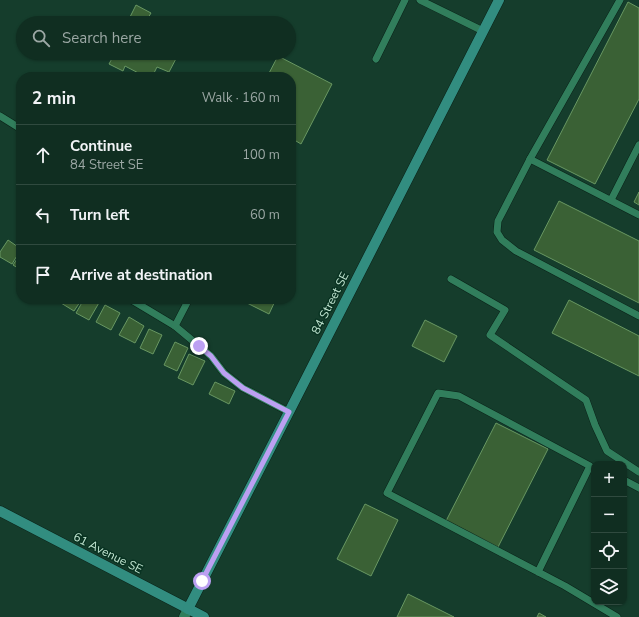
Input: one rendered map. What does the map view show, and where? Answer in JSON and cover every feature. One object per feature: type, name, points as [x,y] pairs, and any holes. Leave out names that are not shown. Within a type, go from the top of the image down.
[{"type":"street","name":"84 Street SE","points":[[186,613],[499,0]]},
{"type":"street","name":"61 Avenue SE","points":[[0,511],[186,613],[204,617]]},
{"type":"lane","points":[[376,59],[405,0]]},
{"type":"lane","points":[[420,0],[483,31]]},
{"type":"lane","points":[[620,0],[530,159],[498,221],[497,232],[502,240],[516,251],[639,316]]},
{"type":"lane","points":[[0,116],[16,126]]},
{"type":"lane","points":[[611,200],[639,145]]},
{"type":"lane","points":[[530,159],[639,214]]},
{"type":"lane","points":[[451,279],[505,310],[490,335],[586,400],[607,451],[639,472]]},
{"type":"lane","points":[[138,304],[175,326],[211,356],[224,373],[243,388],[289,412]]},
{"type":"lane","points":[[175,326],[186,304]]},
{"type":"lane","points":[[591,465],[459,396],[438,393],[387,493],[538,572],[617,617]]},
{"type":"lane","points":[[538,572],[591,468]]},
{"type":"lane","points":[[627,482],[639,488]]},
{"type":"building","points":[[628,2],[639,8],[639,99],[595,184],[547,160]]},
{"type":"building","points":[[136,5],[151,13],[149,16],[130,16]]},
{"type":"building","points":[[111,60],[175,60],[169,72],[157,67],[154,72],[136,72],[125,66],[123,71],[109,64]]},
{"type":"building","points":[[276,60],[286,60],[332,84],[301,144],[296,141],[296,72],[270,72]]},
{"type":"building","points":[[639,192],[639,205],[634,202]]},
{"type":"building","points":[[559,201],[639,241],[639,303],[534,250]]},
{"type":"building","points":[[8,240],[16,246],[16,257],[12,264],[0,257],[0,252]]},
{"type":"building","points":[[569,300],[639,336],[639,376],[552,333]]},
{"type":"building","points":[[63,304],[79,304],[74,311]]},
{"type":"building","points":[[81,304],[98,304],[89,320],[76,313]]},
{"type":"building","points":[[249,304],[274,304],[269,314]]},
{"type":"building","points":[[105,305],[120,313],[111,330],[96,322]]},
{"type":"building","points":[[129,317],[144,326],[135,343],[119,335]]},
{"type":"building","points":[[425,320],[457,336],[444,362],[412,346]]},
{"type":"building","points":[[149,329],[162,335],[153,354],[140,348]]},
{"type":"building","points":[[175,342],[188,348],[177,371],[164,365]]},
{"type":"building","points":[[189,354],[205,361],[193,385],[178,378]]},
{"type":"building","points":[[215,382],[235,391],[229,404],[209,394]]},
{"type":"building","points":[[496,423],[548,449],[498,547],[446,521]]},
{"type":"building","points":[[365,504],[398,520],[371,576],[337,559]]},
{"type":"building","points":[[408,594],[454,617],[397,617]]},
{"type":"building","points":[[539,613],[546,617],[537,617]]},
{"type":"route","points":[[199,346],[211,356],[224,373],[243,388],[289,412],[202,581]]}]
